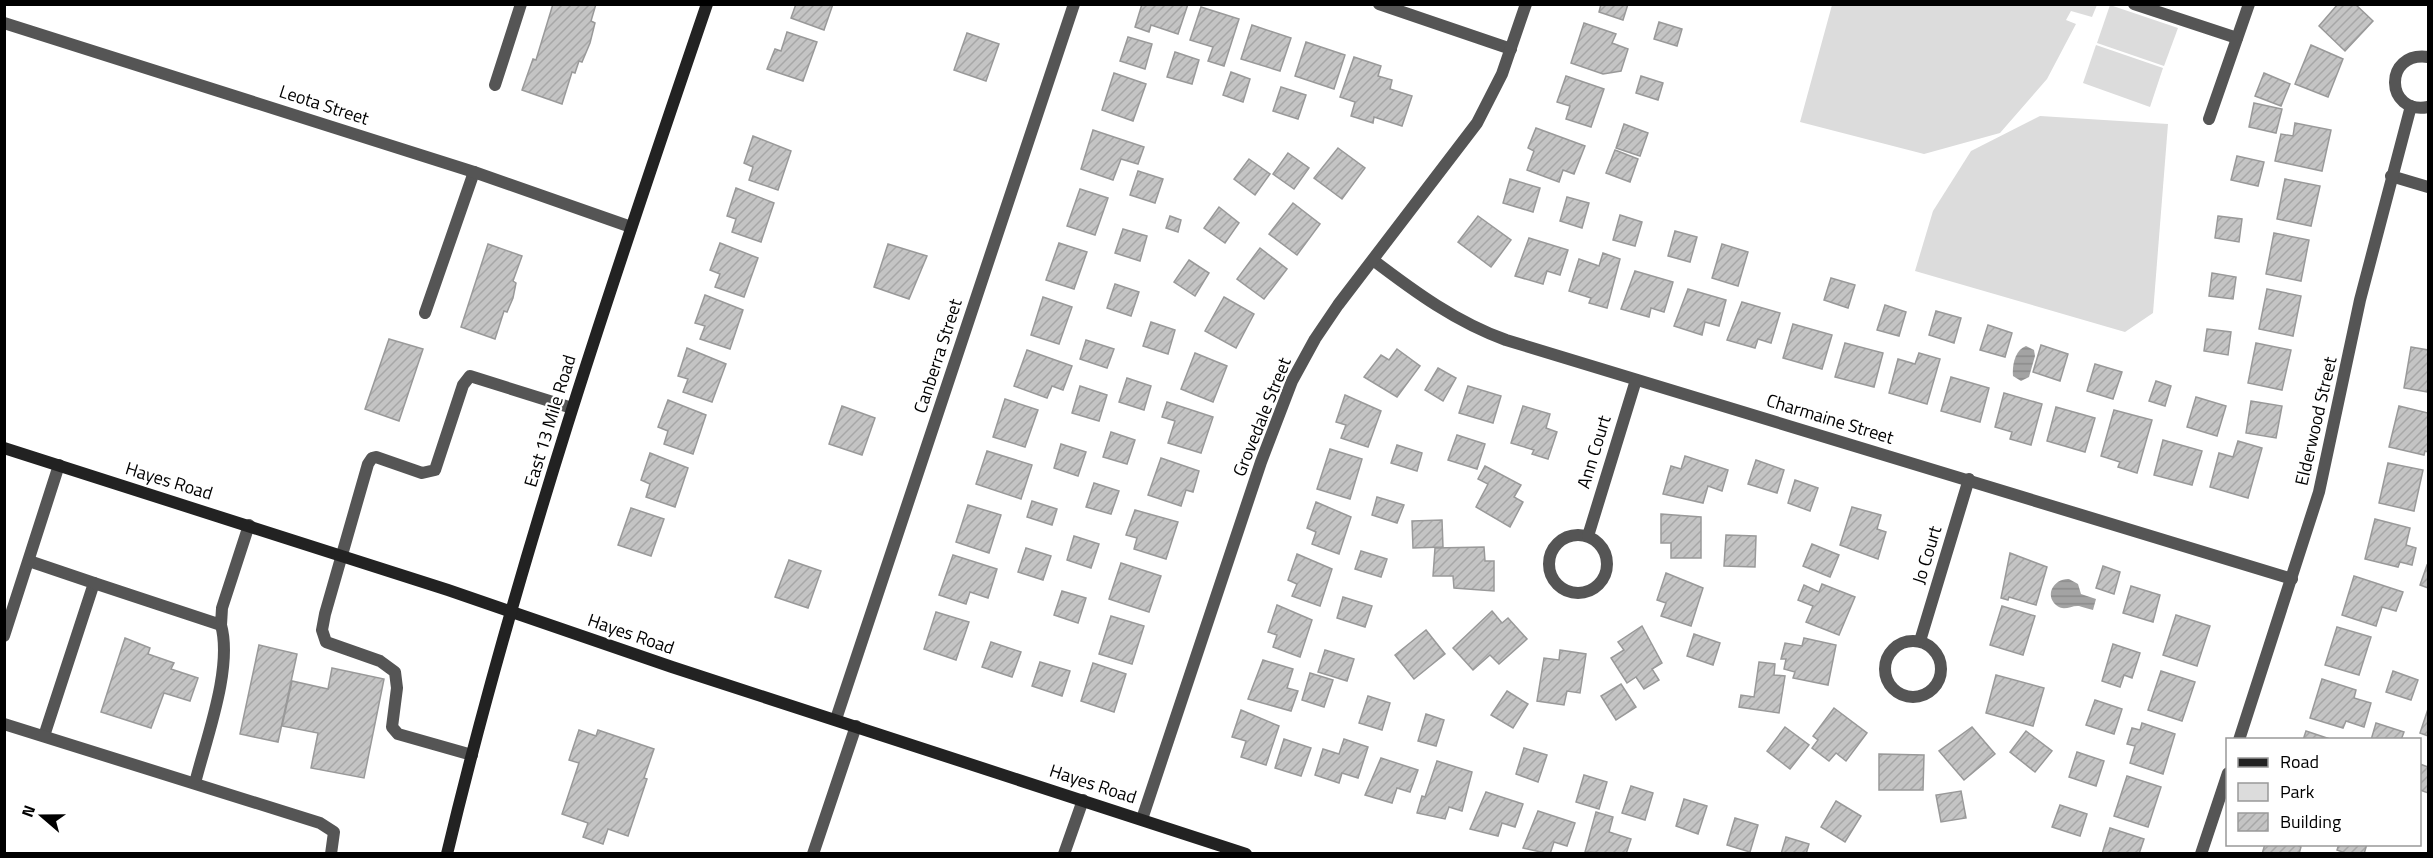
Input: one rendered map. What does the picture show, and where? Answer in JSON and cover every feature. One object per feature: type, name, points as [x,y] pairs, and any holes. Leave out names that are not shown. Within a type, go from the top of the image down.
[{"type":"street","points":[[495,85],[521,4]]},
{"type":"street","name":"East 13 Mile Road","points":[[447,854],[510,612],[572,408],[707,4]]},
{"type":"street","name":"Canberra Street","points":[[836,719],[1074,4]]},
{"type":"street","points":[[1379,4],[1511,49]]},
{"type":"street","name":"Grovedale Street","points":[[1142,819],[1280,408],[1315,339],[1477,123],[1494,92],[1526,4]]},
{"type":"street","points":[[2134,4],[2237,38]]},
{"type":"street","points":[[2209,120],[2249,4]]},
{"type":"street","name":"Leota Street","points":[[4,23],[474,172],[631,226]]},
{"type":"street","points":[[2428,57],[2412,58],[2404,62],[2395,77],[2398,95],[2411,106],[2428,107]]},
{"type":"street","name":"Elderwood Street","points":[[2240,738],[2319,492],[2360,300],[2411,106]]},
{"type":"street","points":[[425,314],[474,172]]},
{"type":"street","points":[[2391,176],[2428,188]]},
{"type":"street","name":"Charmaine Street","points":[[1373,260],[1445,311],[1483,332],[2292,579]]},
{"type":"street","points":[[472,755],[398,734],[392,727],[397,688],[395,672],[380,661],[326,642],[322,636],[343,556],[372,458],[376,457],[427,474],[435,470],[467,378],[474,377],[572,408]]},
{"type":"street","name":"Ann Court","points":[[1588,536],[1636,380]]},
{"type":"street","name":"Hayes Road","points":[[4,448],[249,525],[1246,854]]},
{"type":"street","points":[[4,636],[59,465]]},
{"type":"street","name":"Jo Court","points":[[1920,641],[1969,479]]},
{"type":"street","points":[[195,783],[223,670],[225,652],[221,625],[222,608],[249,525]]},
{"type":"street","points":[[1578,534],[1588,536],[1603,548],[1607,565],[1605,574],[1600,583],[1585,592],[1566,590],[1552,577],[1550,557],[1560,541],[1578,534]]},
{"type":"street","points":[[29,561],[221,625]]},
{"type":"street","points":[[44,736],[94,583]]},
{"type":"street","points":[[1920,641],[1928,645],[1939,659],[1940,677],[1936,686],[1921,696],[1902,695],[1894,690],[1884,674],[1887,655],[1901,642],[1920,641]]},
{"type":"street","points":[[4,724],[327,826],[334,832],[331,854]]},
{"type":"street","points":[[813,854],[856,726]]},
{"type":"street","points":[[2201,854],[2226,779]]},
{"type":"street","points":[[1064,854],[1083,800]]},
{"type":"green space","points":[[1832,4],[2097,5],[2092,17],[2071,11],[2066,20],[2076,24],[2047,79],[2000,133],[1924,154],[1800,122]]},
{"type":"green space","points":[[2110,5],[2178,28],[2164,66],[2097,43]]},
{"type":"green space","points":[[2096,45],[2163,68],[2150,107],[2083,83]]},
{"type":"green space","points":[[2040,116],[2168,124],[2153,313],[2125,332],[1915,271],[1933,211],[1971,151]]},
{"type":"shaded area","points":[[2026,346],[2034,350],[2035,356],[2029,377],[2021,381],[2013,376],[2013,367],[2017,354]]},
{"type":"shaded area","points":[[2069,579],[2078,584],[2081,594],[2096,599],[2093,610],[2079,606],[2062,608],[2056,605],[2051,596],[2053,588],[2059,581]]},
{"type":"building","points":[[553,4],[596,4],[591,21],[595,23],[590,43],[582,62],[579,61],[575,73],[572,72],[562,104],[522,90],[533,59],[536,60]]},
{"type":"building","points":[[796,4],[833,4],[824,30],[791,18]]},
{"type":"building","points":[[1142,4],[1188,4],[1178,34],[1151,25],[1149,32],[1135,27]]},
{"type":"building","points":[[1601,4],[1628,4],[1623,20],[1599,12]]},
{"type":"building","points":[[2338,4],[2355,4],[2373,21],[2345,51],[2319,26]]},
{"type":"building","points":[[1201,7],[1239,19],[1224,66],[1208,61],[1213,47],[1190,40]]},
{"type":"building","points":[[1659,22],[1682,29],[1677,46],[1654,39]]},
{"type":"building","points":[[1584,23],[1616,34],[1612,43],[1628,49],[1621,71],[1603,74],[1571,63]]},
{"type":"building","points":[[1252,25],[1291,38],[1280,71],[1241,59]]},
{"type":"building","points":[[787,32],[817,42],[803,81],[767,69],[775,49],[781,51]]},
{"type":"building","points":[[967,33],[999,44],[986,81],[954,70]]},
{"type":"building","points":[[1128,37],[1152,44],[1145,69],[1120,61]]},
{"type":"building","points":[[1306,42],[1345,55],[1334,89],[1295,76]]},
{"type":"building","points":[[2311,45],[2343,59],[2328,97],[2295,84]]},
{"type":"building","points":[[1175,52],[1199,60],[1192,84],[1167,77]]},
{"type":"building","points":[[1354,57],[1381,66],[1378,76],[1392,80],[1390,89],[1412,96],[1402,126],[1374,117],[1373,123],[1351,116],[1355,102],[1340,97]]},
{"type":"building","points":[[1231,72],[1250,79],[1243,102],[1223,95]]},
{"type":"building","points":[[1114,73],[1146,84],[1133,121],[1102,110]]},
{"type":"building","points":[[2264,73],[2290,84],[2281,106],[2255,96]]},
{"type":"building","points":[[1566,76],[1604,89],[1591,127],[1566,119],[1570,106],[1557,102]]},
{"type":"building","points":[[1641,76],[1663,83],[1658,100],[1636,93]]},
{"type":"building","points":[[1281,87],[1306,95],[1298,119],[1273,111]]},
{"type":"building","points":[[2254,103],[2282,109],[2276,133],[2249,127]]},
{"type":"building","points":[[2295,123],[2331,130],[2322,171],[2275,161],[2281,134],[2293,136]]},
{"type":"building","points":[[1624,124],[1648,133],[1640,156],[1616,148]]},
{"type":"building","points":[[1536,128],[1585,146],[1574,174],[1563,170],[1559,182],[1527,170],[1534,151],[1528,148]]},
{"type":"building","points":[[1093,130],[1144,147],[1138,164],[1121,159],[1113,180],[1081,169]]},
{"type":"building","points":[[753,136],[791,151],[778,190],[749,180],[753,167],[744,163]]},
{"type":"building","points":[[1338,148],[1365,168],[1342,199],[1314,178]]},
{"type":"building","points":[[1615,150],[1638,159],[1630,182],[1606,173]]},
{"type":"building","points":[[1288,153],[1309,168],[1294,189],[1273,174]]},
{"type":"building","points":[[2237,156],[2264,162],[2258,186],[2231,180]]},
{"type":"building","points":[[1249,159],[1270,174],[1255,195],[1234,179]]},
{"type":"building","points":[[1138,171],[1163,179],[1155,203],[1130,195]]},
{"type":"building","points":[[1510,179],[1540,188],[1533,212],[1503,203]]},
{"type":"building","points":[[2285,179],[2320,186],[2311,226],[2277,219]]},
{"type":"building","points":[[736,188],[774,203],[761,242],[732,232],[736,219],[727,216]]},
{"type":"building","points":[[1080,189],[1108,198],[1095,235],[1067,226]]},
{"type":"building","points":[[1567,197],[1589,203],[1582,228],[1560,221]]},
{"type":"building","points":[[1293,203],[1320,224],[1297,255],[1269,234]]},
{"type":"building","points":[[1219,207],[1239,223],[1225,243],[1204,228]]},
{"type":"building","points":[[1620,215],[1642,222],[1635,246],[1613,240]]},
{"type":"building","points":[[1170,216],[1181,220],[1178,232],[1166,228]]},
{"type":"building","points":[[1478,216],[1511,240],[1491,267],[1458,242]]},
{"type":"building","points":[[2218,216],[2242,219],[2239,242],[2215,238]]},
{"type":"building","points":[[1123,229],[1147,236],[1140,261],[1115,253]]},
{"type":"building","points":[[1675,231],[1697,237],[1690,262],[1668,256]]},
{"type":"building","points":[[2274,233],[2309,240],[2301,281],[2266,274]]},
{"type":"building","points":[[1529,238],[1568,250],[1560,275],[1547,271],[1543,284],[1515,276]]},
{"type":"building","points":[[720,243],[758,258],[744,297],[715,287],[720,274],[710,270]]},
{"type":"building","points":[[1059,243],[1087,252],[1074,289],[1046,280]]},
{"type":"building","points":[[488,244],[522,256],[513,281],[516,283],[513,298],[507,312],[504,311],[495,339],[461,327]]},
{"type":"building","points":[[888,244],[927,256],[909,299],[874,287]]},
{"type":"building","points":[[1722,244],[1748,252],[1738,286],[1712,278]]},
{"type":"building","points":[[1260,248],[1287,269],[1264,299],[1237,279]]},
{"type":"building","points":[[1603,253],[1620,259],[1607,308],[1589,303],[1591,298],[1569,291],[1579,259],[1599,266]]},
{"type":"building","points":[[1189,260],[1209,273],[1195,296],[1174,282]]},
{"type":"building","points":[[1635,271],[1673,282],[1664,312],[1651,308],[1649,317],[1621,309]]},
{"type":"building","points":[[2212,273],[2236,277],[2233,299],[2209,296]]},
{"type":"building","points":[[1831,278],[1855,285],[1848,308],[1824,300]]},
{"type":"building","points":[[1115,284],[1139,292],[1131,316],[1107,308]]},
{"type":"building","points":[[1688,289],[1726,300],[1719,326],[1705,322],[1702,335],[1674,326]]},
{"type":"building","points":[[2267,289],[2301,296],[2293,336],[2259,329]]},
{"type":"building","points":[[705,295],[743,310],[730,349],[700,339],[705,326],[695,323]]},
{"type":"building","points":[[1043,297],[1072,307],[1059,344],[1031,335]]},
{"type":"building","points":[[1224,297],[1254,314],[1236,348],[1205,331]]},
{"type":"building","points":[[1742,302],[1780,313],[1771,343],[1758,339],[1755,348],[1727,340]]},
{"type":"building","points":[[1885,305],[1906,312],[1899,336],[1877,330]]},
{"type":"building","points":[[1936,311],[1961,318],[1954,343],[1929,335]]},
{"type":"building","points":[[1151,322],[1175,330],[1168,354],[1143,346]]},
{"type":"building","points":[[1793,324],[1832,335],[1822,369],[1783,358]]},
{"type":"building","points":[[1988,325],[2012,333],[2005,357],[1980,350]]},
{"type":"building","points":[[2207,329],[2231,332],[2228,355],[2204,351]]},
{"type":"building","points":[[389,339],[423,349],[399,421],[365,409]]},
{"type":"building","points":[[1086,340],[1114,349],[1107,368],[1080,359]]},
{"type":"building","points":[[1845,343],[1883,353],[1874,387],[1835,377]]},
{"type":"building","points":[[2256,343],[2291,350],[2282,390],[2248,383]]},
{"type":"building","points":[[2041,345],[2068,354],[2060,381],[2033,372]]},
{"type":"building","points":[[2411,347],[2428,350],[2428,392],[2404,388]]},
{"type":"building","points":[[687,348],[726,364],[712,402],[683,392],[688,379],[678,376]]},
{"type":"building","points":[[1397,349],[1420,366],[1397,397],[1364,377],[1381,355],[1389,360]]},
{"type":"building","points":[[1027,350],[1072,366],[1063,390],[1052,386],[1047,398],[1014,386]]},
{"type":"building","points":[[1195,353],[1227,366],[1213,402],[1181,389]]},
{"type":"building","points":[[1919,353],[1940,359],[1927,404],[1889,393],[1898,359],[1915,364]]},
{"type":"building","points":[[2095,364],[2122,372],[2113,399],[2087,391]]},
{"type":"building","points":[[1438,368],[1456,378],[1443,401],[1425,390]]},
{"type":"building","points":[[1951,377],[1989,388],[1980,422],[1941,411]]},
{"type":"building","points":[[1127,378],[1151,386],[1144,410],[1119,402]]},
{"type":"building","points":[[2156,381],[2171,386],[2165,406],[2149,401]]},
{"type":"building","points":[[1080,386],[1107,395],[1099,421],[1072,413]]},
{"type":"building","points":[[1468,386],[1501,396],[1493,423],[1459,413]]},
{"type":"building","points":[[2004,393],[2042,404],[2031,445],[2010,439],[2012,432],[1995,427]]},
{"type":"building","points":[[1345,395],[1381,411],[1368,447],[1341,438],[1346,425],[1336,422]]},
{"type":"building","points":[[2196,397],[2226,406],[2217,436],[2187,427]]},
{"type":"building","points":[[1005,399],[1038,410],[1025,447],[993,437]]},
{"type":"building","points":[[668,400],[706,415],[693,454],[664,444],[668,431],[658,427]]},
{"type":"building","points":[[2251,401],[2282,406],[2276,438],[2246,433]]},
{"type":"building","points":[[1167,402],[1213,417],[1201,453],[1168,443],[1175,421],[1162,417]]},
{"type":"building","points":[[842,406],[875,418],[862,455],[829,444]]},
{"type":"building","points":[[1523,406],[1550,414],[1546,428],[1557,432],[1548,459],[1532,454],[1534,450],[1511,443]]},
{"type":"building","points":[[2399,406],[2428,413],[2428,452],[2425,451],[2424,455],[2389,447]]},
{"type":"building","points":[[2056,407],[2095,418],[2085,452],[2047,441]]},
{"type":"building","points":[[2114,410],[2152,420],[2137,473],[2118,467],[2120,462],[2101,456]]},
{"type":"building","points":[[1111,432],[1135,440],[1127,464],[1103,457]]},
{"type":"building","points":[[1457,435],[1485,444],[1477,469],[1448,460]]},
{"type":"building","points":[[2163,440],[2202,451],[2192,485],[2154,475]]},
{"type":"building","points":[[2238,441],[2262,448],[2248,498],[2210,487],[2219,453],[2233,457]]},
{"type":"building","points":[[1061,444],[1086,452],[1078,476],[1054,468]]},
{"type":"building","points":[[1397,445],[1422,453],[1417,471],[1391,463]]},
{"type":"building","points":[[1330,449],[1362,459],[1350,499],[1317,489]]},
{"type":"building","points":[[987,451],[1032,465],[1021,499],[976,484]]},
{"type":"building","points":[[650,453],[688,468],[675,507],[646,497],[650,484],[641,480]]},
{"type":"building","points":[[1685,456],[1728,470],[1722,491],[1708,486],[1703,503],[1663,494],[1671,466],[1681,469]]},
{"type":"building","points":[[1161,458],[1199,471],[1193,492],[1186,490],[1181,506],[1148,495]]},
{"type":"building","points":[[1756,460],[1784,470],[1777,493],[1748,484]]},
{"type":"building","points":[[2388,463],[2423,470],[2414,511],[2379,503]]},
{"type":"building","points":[[1485,466],[1521,485],[1514,497],[1523,502],[1510,527],[1476,507],[1488,484],[1478,479]]},
{"type":"building","points":[[1795,480],[1818,488],[1810,511],[1788,503]]},
{"type":"building","points":[[1094,483],[1119,491],[1111,514],[1086,507]]},
{"type":"building","points":[[1377,497],[1404,505],[1397,523],[1372,515]]},
{"type":"building","points":[[1032,501],[1057,509],[1052,525],[1027,517]]},
{"type":"building","points":[[1316,502],[1351,517],[1339,554],[1312,544],[1316,532],[1307,528]]},
{"type":"building","points":[[968,505],[1001,515],[989,553],[956,542]]},
{"type":"building","points":[[1852,507],[1881,515],[1877,529],[1886,532],[1878,559],[1840,545]]},
{"type":"building","points":[[631,508],[664,519],[651,556],[618,545]]},
{"type":"building","points":[[1135,510],[1178,522],[1166,559],[1134,549],[1137,538],[1126,535]]},
{"type":"building","points":[[1661,514],[1701,517],[1701,558],[1671,558],[1671,543],[1661,543]]},
{"type":"building","points":[[2375,519],[2410,528],[2406,545],[2416,548],[2412,565],[2400,562],[2398,567],[2365,559]]},
{"type":"building","points":[[1442,520],[1443,547],[1413,548],[1412,521]]},
{"type":"building","points":[[1726,535],[1756,536],[1755,567],[1724,566]]},
{"type":"building","points":[[1074,536],[1099,544],[1091,568],[1067,560]]},
{"type":"building","points":[[1812,544],[1839,555],[1830,577],[1803,566]]},
{"type":"building","points":[[1484,547],[1485,561],[1494,561],[1494,591],[1454,588],[1453,576],[1433,576],[1435,548]]},
{"type":"building","points":[[1026,548],[1051,556],[1043,580],[1018,572]]},
{"type":"building","points":[[1361,551],[1387,559],[1381,577],[1355,569]]},
{"type":"building","points":[[2010,553],[2047,567],[2036,605],[2009,597],[2008,600],[2001,598]]},
{"type":"building","points":[[1297,554],[1332,569],[1320,606],[1292,596],[1297,584],[1288,580]]},
{"type":"building","points":[[953,555],[997,569],[988,598],[970,592],[966,604],[939,595]]},
{"type":"building","points":[[789,560],[821,571],[808,608],[775,597]]},
{"type":"building","points":[[1121,563],[1161,576],[1149,612],[1109,599]]},
{"type":"building","points":[[2103,566],[2120,572],[2114,594],[2096,588]]},
{"type":"building","points":[[2428,566],[2428,588],[2420,585]]},
{"type":"building","points":[[1666,573],[1703,588],[1691,626],[1661,616],[1666,603],[1657,600]]},
{"type":"building","points":[[2354,576],[2403,592],[2396,611],[2382,607],[2376,626],[2342,615]]},
{"type":"building","points":[[1822,584],[1855,597],[1839,635],[1806,622],[1813,606],[1798,600],[1804,585],[1819,592]]},
{"type":"building","points":[[2131,586],[2160,595],[2153,622],[2123,613]]},
{"type":"building","points":[[1062,591],[1086,598],[1078,623],[1054,615]]},
{"type":"building","points":[[1343,597],[1372,606],[1365,627],[1337,618]]},
{"type":"building","points":[[1277,605],[1312,620],[1300,657],[1273,647],[1277,635],[1268,632]]},
{"type":"building","points":[[2002,606],[2035,616],[2023,655],[1990,645]]},
{"type":"building","points":[[1492,611],[1502,623],[1508,618],[1527,639],[1499,664],[1490,655],[1473,670],[1453,648]]},
{"type":"building","points":[[936,612],[969,622],[956,660],[924,649]]},
{"type":"building","points":[[2176,615],[2210,626],[2197,666],[2163,655]]},
{"type":"building","points":[[1111,616],[1144,626],[1132,664],[1099,654]]},
{"type":"building","points":[[1642,626],[1662,663],[1652,669],[1659,680],[1644,689],[1636,677],[1627,683],[1611,658],[1624,650],[1618,642]]},
{"type":"building","points":[[2337,627],[2371,637],[2359,675],[2325,665]]},
{"type":"building","points":[[1426,630],[1445,654],[1414,679],[1395,655]]},
{"type":"building","points":[[1694,634],[1720,643],[1713,665],[1687,656]]},
{"type":"building","points":[[125,638],[150,648],[148,654],[174,663],[171,669],[198,678],[190,701],[164,693],[151,728],[101,712]]},
{"type":"building","points":[[1804,638],[1836,645],[1828,685],[1793,678],[1795,672],[1784,669],[1786,659],[1781,659],[1785,643],[1802,646]]},
{"type":"building","points":[[991,642],[1021,652],[1012,677],[982,667]]},
{"type":"building","points":[[2113,644],[2140,653],[2132,678],[2124,675],[2120,687],[2102,681]]},
{"type":"building","points":[[259,645],[297,654],[278,742],[240,734]]},
{"type":"building","points":[[1325,650],[1354,659],[1347,681],[1318,672]]},
{"type":"building","points":[[1560,650],[1586,654],[1580,693],[1567,691],[1564,705],[1537,701],[1544,658],[1559,660]]},
{"type":"building","points":[[1263,660],[1293,669],[1287,688],[1298,691],[1291,711],[1248,699]]},
{"type":"building","points":[[1040,662],[1070,671],[1062,696],[1032,686]]},
{"type":"building","points":[[1759,662],[1775,664],[1774,675],[1785,676],[1779,713],[1739,707],[1741,695],[1754,697]]},
{"type":"building","points":[[1093,663],[1126,674],[1114,712],[1081,701]]},
{"type":"building","points":[[332,668],[384,679],[364,778],[311,768],[318,733],[282,726],[292,681],[328,689]]},
{"type":"building","points":[[2161,671],[2195,682],[2182,721],[2148,710]]},
{"type":"building","points":[[2393,671],[2418,680],[2411,700],[2386,692]]},
{"type":"building","points":[[1310,673],[1333,680],[1324,707],[1302,700]]},
{"type":"building","points":[[1996,675],[2044,688],[2033,726],[1986,713]]},
{"type":"building","points":[[2322,679],[2356,690],[2354,698],[2371,703],[2364,727],[2346,721],[2343,728],[2310,718]]},
{"type":"building","points":[[1621,684],[1636,707],[1616,720],[1601,696]]},
{"type":"building","points":[[1507,691],[1528,704],[1513,728],[1491,715]]},
{"type":"building","points":[[1368,696],[1390,703],[1382,730],[1359,723]]},
{"type":"building","points":[[2095,700],[2122,709],[2114,734],[2086,725]]},
{"type":"building","points":[[1834,708],[1867,733],[1846,761],[1836,753],[1829,761],[1812,748],[1818,740],[1813,736]]},
{"type":"building","points":[[2428,709],[2428,736],[2420,733]]},
{"type":"building","points":[[1241,710],[1279,726],[1266,765],[1241,757],[1246,741],[1232,737]]},
{"type":"building","points":[[1426,714],[1444,720],[1436,746],[1418,741]]},
{"type":"building","points":[[2142,723],[2175,734],[2163,774],[2130,763],[2135,746],[2127,744],[2132,728],[2140,730]]},
{"type":"building","points":[[2376,723],[2404,732],[2402,738],[2372,738]]},
{"type":"building","points":[[1785,727],[1809,745],[1790,769],[1767,751]]},
{"type":"building","points":[[1972,727],[1995,754],[1964,780],[1939,751]]},
{"type":"building","points":[[579,730],[596,736],[598,730],[654,749],[644,778],[647,779],[628,836],[608,829],[603,844],[583,837],[588,823],[562,814],[579,763],[569,760]]},
{"type":"building","points":[[2026,731],[2052,751],[2035,772],[2010,752]]},
{"type":"building","points":[[2306,731],[2327,738],[2304,738]]},
{"type":"building","points":[[1284,739],[1311,748],[1301,776],[1275,768]]},
{"type":"building","points":[[1344,739],[1368,747],[1358,778],[1342,773],[1339,783],[1315,775],[1323,749],[1339,754]]},
{"type":"building","points":[[1524,748],[1547,755],[1538,782],[1516,774]]},
{"type":"building","points":[[2077,752],[2104,761],[2096,786],[2069,777]]},
{"type":"building","points":[[1879,754],[1924,755],[1923,790],[1879,790]]},
{"type":"building","points":[[1381,758],[1418,770],[1410,792],[1397,788],[1392,803],[1365,795]]},
{"type":"building","points":[[1437,761],[1472,772],[1462,811],[1449,807],[1445,819],[1417,813]]},
{"type":"building","points":[[2421,764],[2428,767],[2428,793],[2421,790]]},
{"type":"building","points":[[1584,775],[1607,782],[1599,809],[1576,802]]},
{"type":"building","points":[[2127,776],[2161,787],[2148,827],[2114,816]]},
{"type":"building","points":[[1631,786],[1653,793],[1645,820],[1622,813]]},
{"type":"building","points":[[1961,791],[1966,818],[1941,822],[1936,795]]},
{"type":"building","points":[[1486,792],[1523,804],[1515,827],[1502,823],[1498,836],[1470,829]]},
{"type":"building","points":[[1684,799],[1707,806],[1698,834],[1676,826]]},
{"type":"building","points":[[1836,801],[1861,816],[1845,842],[1821,827]]},
{"type":"building","points":[[2060,805],[2087,814],[2080,836],[2052,827]]},
{"type":"building","points":[[1538,811],[1575,823],[1567,846],[1554,842],[1550,854],[1523,848]]},
{"type":"building","points":[[1596,812],[1613,817],[1609,832],[1631,839],[1626,854],[1585,852]]},
{"type":"building","points":[[1735,818],[1758,825],[1750,852],[1727,845]]},
{"type":"building","points":[[2110,828],[2144,839],[2139,854],[2102,854]]},
{"type":"building","points":[[1786,837],[1809,844],[1806,854],[1781,854]]},
{"type":"building","points":[[2264,846],[2301,847],[2299,854],[2262,854]]},
{"type":"building","points":[[2338,846],[2366,846],[2364,854],[2348,854],[2337,850]]}]
